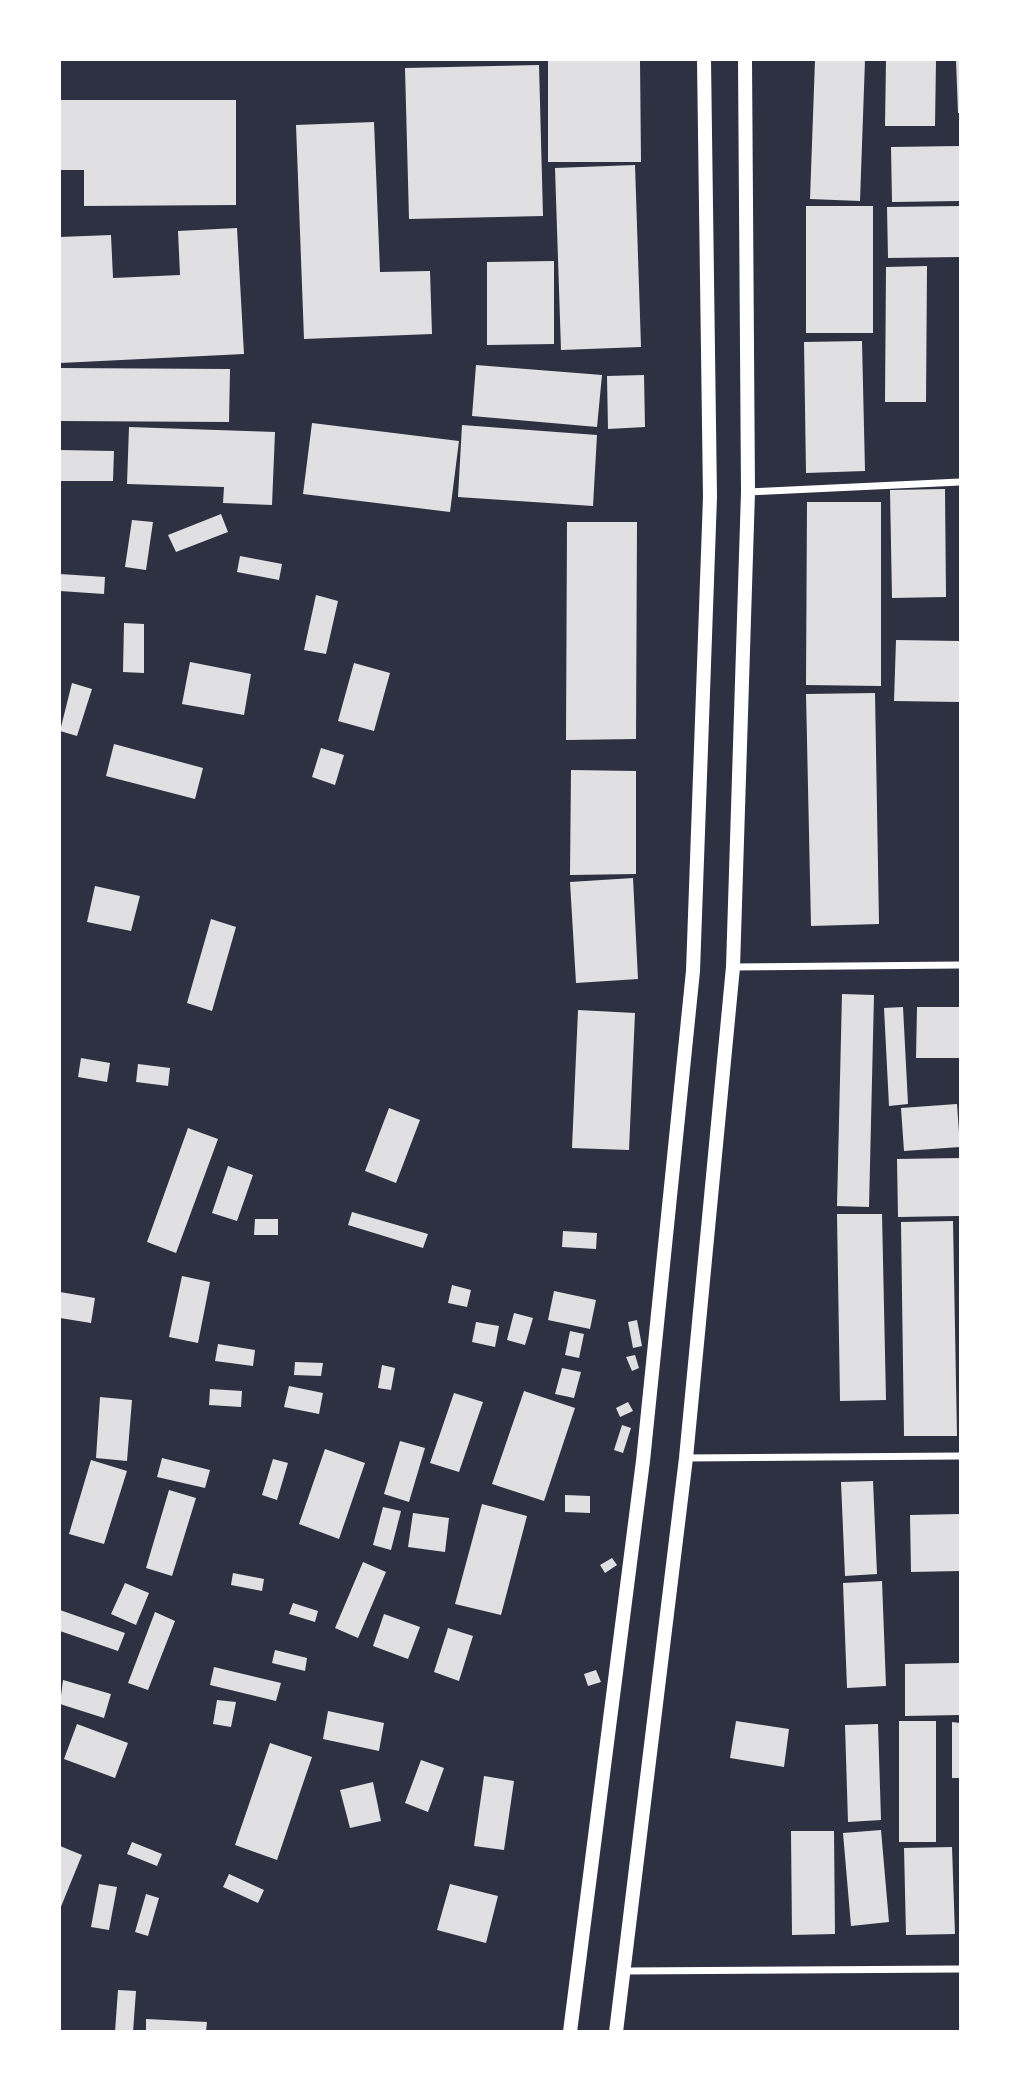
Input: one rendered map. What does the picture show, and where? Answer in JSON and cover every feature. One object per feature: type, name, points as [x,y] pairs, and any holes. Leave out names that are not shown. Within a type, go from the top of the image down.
[{"type":"main road","points":[[570,2032],[643,1461],[693,971],[710,497],[704,60]]},
{"type":"main road","points":[[616,2032],[686,1458],[733,967],[748,492],[745,60]]},
{"type":"street","points":[[748,492],[961,482]]},
{"type":"street","points":[[733,967],[961,965]]},
{"type":"street","points":[[686,1458],[961,1456]]},
{"type":"street","points":[[625,1971],[961,1969]]},
{"type":"building","points":[[548,60],[640,60],[641,162],[548,162]]},
{"type":"building","points":[[815,60],[865,60],[860,201],[810,199]]},
{"type":"building","points":[[886,60],[936,60],[935,126],[885,126]]},
{"type":"building","points":[[956,60],[960,60],[960,113],[958,113]]},
{"type":"building","points":[[539,65],[543,216],[409,219],[405,68]]},
{"type":"building","points":[[60,100],[236,100],[236,205],[84,206],[84,170],[60,170]]},
{"type":"building","points":[[374,122],[380,272],[430,271],[432,334],[304,339],[296,125]]},
{"type":"building","points":[[960,146],[960,201],[892,202],[891,147]]},
{"type":"building","points":[[635,165],[641,347],[561,350],[555,168]]},
{"type":"building","points":[[806,206],[873,206],[873,333],[806,333]]},
{"type":"building","points":[[960,206],[960,257],[888,258],[887,207]]},
{"type":"building","points":[[237,228],[244,354],[60,363],[60,237],[111,235],[113,278],[180,275],[178,231]]},
{"type":"building","points":[[554,261],[554,344],[487,345],[487,262]]},
{"type":"building","points":[[927,266],[926,402],[885,402],[886,267]]},
{"type":"building","points":[[862,341],[865,471],[806,473],[804,342]]},
{"type":"building","points":[[476,365],[602,375],[597,427],[472,416]]},
{"type":"building","points":[[60,368],[230,369],[229,422],[60,421]]},
{"type":"building","points":[[644,375],[645,427],[608,429],[607,376]]},
{"type":"building","points":[[312,423],[459,441],[450,512],[303,494]]},
{"type":"building","points":[[462,425],[597,435],[593,506],[458,497]]},
{"type":"building","points":[[129,427],[275,432],[272,505],[223,503],[224,487],[127,484]]},
{"type":"building","points":[[60,450],[114,451],[113,481],[60,481]]},
{"type":"building","points":[[945,489],[946,597],[892,598],[890,490]]},
{"type":"building","points":[[807,502],[881,502],[881,686],[806,685]]},
{"type":"building","points":[[221,514],[228,532],[176,552],[168,535]]},
{"type":"building","points":[[132,520],[153,522],[146,570],[125,567]]},
{"type":"building","points":[[567,522],[637,522],[636,739],[566,740]]},
{"type":"building","points":[[240,556],[282,564],[279,580],[237,572]]},
{"type":"building","points":[[60,574],[105,577],[104,594],[60,591]]},
{"type":"building","points":[[316,595],[338,601],[326,654],[304,650]]},
{"type":"building","points":[[124,623],[144,624],[144,673],[123,672]]},
{"type":"building","points":[[896,640],[960,641],[960,702],[894,701]]},
{"type":"building","points":[[190,662],[251,674],[244,715],[182,704]]},
{"type":"building","points":[[354,663],[390,673],[374,731],[338,721]]},
{"type":"building","points":[[72,683],[92,689],[77,736],[60,731]]},
{"type":"building","points":[[875,693],[879,924],[811,926],[806,694]]},
{"type":"building","points":[[114,744],[203,768],[195,799],[106,776]]},
{"type":"building","points":[[321,748],[344,755],[335,785],[312,777]]},
{"type":"building","points":[[571,770],[636,771],[636,874],[570,875]]},
{"type":"building","points":[[633,878],[638,979],[576,983],[570,882]]},
{"type":"building","points":[[95,886],[140,896],[131,931],[87,922]]},
{"type":"building","points":[[211,919],[236,927],[212,1011],[187,1003]]},
{"type":"building","points":[[842,994],[874,995],[869,1207],[837,1206]]},
{"type":"building","points":[[903,1007],[908,1104],[889,1106],[884,1008]]},
{"type":"building","points":[[917,1007],[960,1007],[960,1058],[916,1058]]},
{"type":"building","points":[[578,1010],[635,1013],[629,1150],[572,1148]]},
{"type":"building","points":[[81,1058],[110,1063],[107,1082],[78,1077]]},
{"type":"building","points":[[138,1064],[170,1068],[168,1086],[136,1082]]},
{"type":"building","points":[[957,1104],[960,1147],[904,1151],[901,1108]]},
{"type":"building","points":[[389,1108],[420,1120],[396,1183],[365,1171]]},
{"type":"building","points":[[188,1128],[218,1139],[176,1253],[147,1242]]},
{"type":"building","points":[[960,1158],[960,1216],[898,1217],[897,1159]]},
{"type":"building","points":[[228,1166],[253,1175],[237,1221],[212,1213]]},
{"type":"building","points":[[352,1212],[428,1234],[423,1248],[348,1225]]},
{"type":"building","points":[[837,1214],[882,1214],[886,1400],[840,1401]]},
{"type":"building","points":[[255,1219],[278,1219],[278,1235],[254,1235]]},
{"type":"building","points":[[953,1221],[957,1436],[904,1436],[901,1222]]},
{"type":"building","points":[[563,1231],[597,1233],[596,1249],[562,1247]]},
{"type":"building","points":[[182,1276],[210,1282],[198,1343],[169,1337]]},
{"type":"building","points":[[452,1285],[471,1290],[467,1307],[448,1303]]},
{"type":"building","points":[[554,1291],[596,1300],[590,1329],[548,1320]]},
{"type":"building","points":[[60,1292],[95,1298],[91,1323],[60,1318]]},
{"type":"building","points":[[514,1313],[533,1318],[525,1345],[507,1340]]},
{"type":"building","points":[[637,1320],[642,1346],[633,1348],[628,1322]]},
{"type":"building","points":[[476,1322],[499,1326],[495,1347],[472,1342]]},
{"type":"building","points":[[570,1331],[584,1334],[579,1358],[565,1355]]},
{"type":"building","points":[[218,1344],[255,1350],[253,1366],[215,1361]]},
{"type":"building","points":[[635,1355],[639,1368],[632,1371],[626,1357]]},
{"type":"building","points":[[295,1362],[323,1363],[321,1376],[294,1375]]},
{"type":"building","points":[[382,1365],[395,1368],[391,1390],[378,1388]]},
{"type":"building","points":[[562,1368],[581,1372],[574,1398],[555,1394]]},
{"type":"building","points":[[289,1386],[323,1393],[319,1414],[284,1407]]},
{"type":"building","points":[[210,1389],[242,1391],[241,1407],[209,1405]]},
{"type":"building","points":[[524,1391],[575,1408],[544,1501],[492,1484]]},
{"type":"building","points":[[454,1393],[483,1402],[459,1472],[430,1463]]},
{"type":"building","points":[[100,1397],[132,1400],[127,1461],[96,1458]]},
{"type":"building","points":[[628,1402],[633,1411],[620,1417],[616,1408]]},
{"type":"building","points":[[622,1425],[631,1428],[623,1453],[614,1450]]},
{"type":"building","points":[[400,1441],[425,1448],[409,1502],[384,1494]]},
{"type":"building","points":[[325,1449],[365,1463],[339,1539],[299,1524]]},
{"type":"building","points":[[162,1458],[210,1470],[205,1488],[157,1477]]},
{"type":"building","points":[[273,1459],[288,1463],[277,1500],[262,1495]]},
{"type":"building","points":[[91,1460],[127,1471],[104,1544],[69,1534]]},
{"type":"building","points":[[873,1481],[877,1574],[845,1576],[841,1482]]},
{"type":"building","points":[[169,1490],[196,1498],[172,1576],[146,1568]]},
{"type":"building","points":[[565,1495],[590,1496],[590,1513],[565,1512]]},
{"type":"building","points":[[482,1504],[527,1516],[501,1615],[455,1604]]},
{"type":"building","points":[[383,1507],[401,1511],[391,1550],[373,1545]]},
{"type":"building","points":[[413,1513],[449,1518],[445,1552],[408,1547]]},
{"type":"building","points":[[960,1514],[960,1571],[911,1572],[910,1515]]},
{"type":"building","points":[[612,1558],[617,1565],[605,1573],[600,1565]]},
{"type":"building","points":[[363,1562],[386,1572],[358,1638],[335,1628]]},
{"type":"building","points":[[233,1573],[264,1579],[262,1591],[231,1585]]},
{"type":"building","points":[[882,1581],[886,1686],[847,1688],[843,1583]]},
{"type":"building","points":[[125,1583],[149,1593],[136,1625],[111,1614]]},
{"type":"building","points":[[293,1603],[318,1611],[315,1622],[289,1614]]},
{"type":"building","points":[[60,1610],[125,1633],[118,1651],[60,1631]]},
{"type":"building","points":[[155,1612],[175,1621],[148,1690],[128,1683]]},
{"type":"building","points":[[384,1614],[420,1627],[408,1659],[373,1646]]},
{"type":"building","points":[[448,1628],[473,1636],[459,1681],[434,1672]]},
{"type":"building","points":[[275,1650],[307,1658],[305,1671],[272,1663]]},
{"type":"building","points":[[960,1663],[960,1715],[905,1716],[905,1664]]},
{"type":"building","points":[[214,1667],[281,1683],[276,1701],[210,1685]]},
{"type":"building","points":[[596,1670],[601,1682],[588,1686],[584,1674]]},
{"type":"building","points":[[63,1680],[111,1694],[104,1718],[60,1704]]},
{"type":"building","points":[[217,1700],[236,1702],[231,1727],[213,1724]]},
{"type":"building","points":[[328,1711],[384,1723],[379,1751],[323,1739]]},
{"type":"building","points":[[736,1721],[789,1729],[784,1767],[730,1758]]},
{"type":"building","points":[[899,1721],[936,1721],[936,1842],[899,1842]]},
{"type":"building","points":[[952,1722],[960,1723],[960,1778],[952,1778]]},
{"type":"building","points":[[77,1724],[128,1743],[115,1778],[64,1759]]},
{"type":"building","points":[[878,1724],[881,1820],[848,1822],[845,1725]]},
{"type":"building","points":[[270,1743],[312,1757],[277,1860],[235,1845]]},
{"type":"building","points":[[421,1760],[444,1768],[428,1812],[405,1803]]},
{"type":"building","points":[[484,1776],[514,1781],[504,1850],[474,1846]]},
{"type":"building","points":[[373,1782],[381,1821],[350,1828],[340,1790]]},
{"type":"building","points":[[881,1830],[889,1922],[851,1926],[843,1833]]},
{"type":"building","points":[[791,1831],[834,1831],[835,1934],[792,1935]]},
{"type":"building","points":[[132,1842],[162,1854],[157,1866],[127,1854]]},
{"type":"building","points":[[60,1846],[82,1855],[60,1909]]},
{"type":"building","points":[[952,1847],[955,1934],[906,1935],[904,1848]]},
{"type":"building","points":[[229,1874],[264,1890],[258,1903],[223,1887]]},
{"type":"building","points":[[99,1884],[117,1887],[109,1930],[91,1927]]},
{"type":"building","points":[[450,1884],[498,1896],[486,1943],[437,1930]]},
{"type":"building","points":[[146,1894],[159,1898],[148,1936],[135,1932]]},
{"type":"building","points":[[118,1990],[136,1991],[133,2032],[115,2032]]},
{"type":"building","points":[[146,2019],[207,2022],[206,2032],[146,2032]]}]
